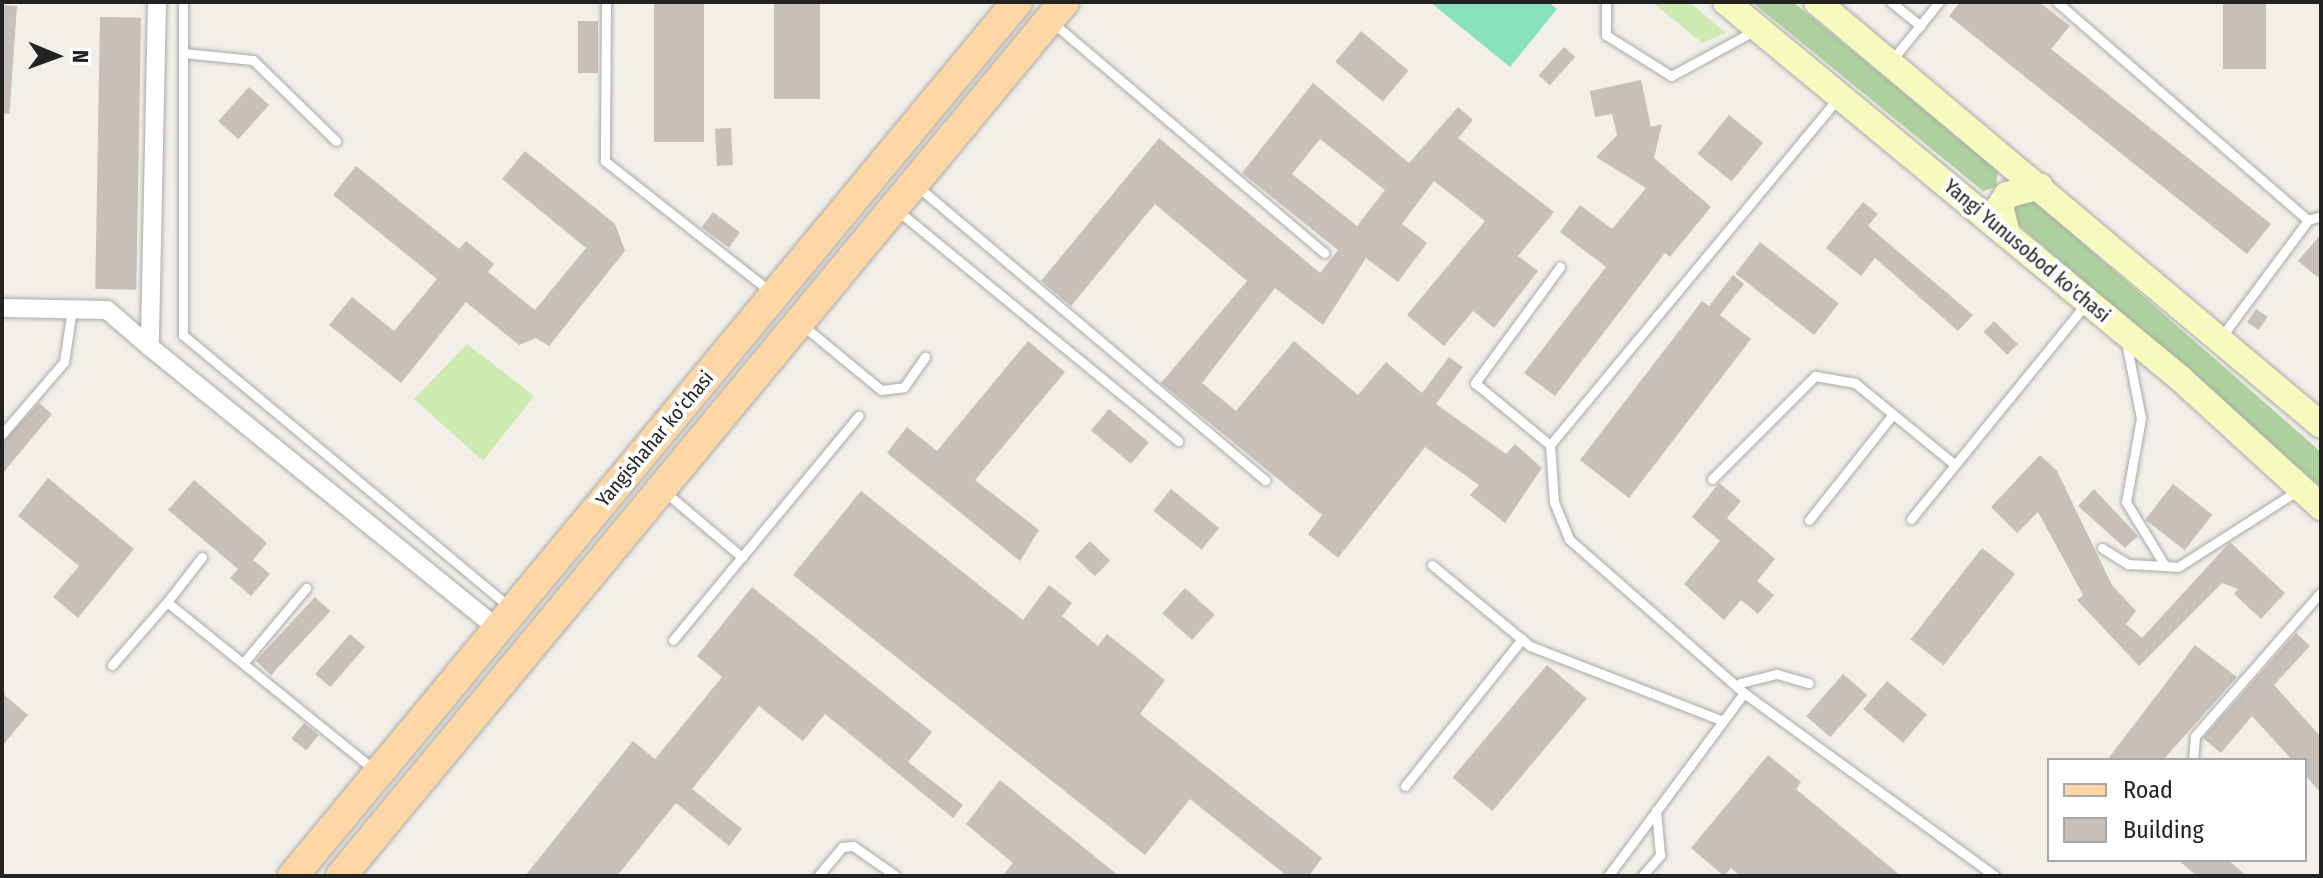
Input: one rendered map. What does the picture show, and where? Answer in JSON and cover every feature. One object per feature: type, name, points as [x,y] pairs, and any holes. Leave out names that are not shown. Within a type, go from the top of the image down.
[{"type":"main road","name":"Yangishahar ko‘chasi","points":[[293,876],[1017,2]]},
{"type":"main road","name":"Yangi Yunusobod ko'chasi","points":[[1726,2],[2124,330],[2321,507]]},
{"type":"main road","points":[[1817,2],[2222,336],[2321,425]]},
{"type":"main road","name":"Yangishahar ko‘chasi","points":[[341,876],[1057,11]]},
{"type":"main road","points":[[2007,234],[2000,206],[2007,195],[2040,186]]},
{"type":"main road","points":[[803,261],[824,265],[831,284]]},
{"type":"main road","points":[[506,620],[527,652]]},
{"type":"street","points":[[150,347],[157,2]]},
{"type":"street","points":[[2,308],[107,310],[150,347],[506,620]]},
{"type":"lane","points":[[183,2],[183,335],[506,620]]},
{"type":"lane","points":[[606,2],[605,161],[774,295]]},
{"type":"lane","points":[[1606,2],[1606,35],[1671,76],[1758,28]]},
{"type":"lane","points":[[1891,2],[1921,26]]},
{"type":"lane","points":[[1890,62],[1939,2]]},
{"type":"lane","points":[[2057,2],[2308,220]]},
{"type":"lane","points":[[1057,11],[1324,253]]},
{"type":"lane","points":[[183,53],[253,60],[336,141]]},
{"type":"lane","points":[[1840,96],[1550,445],[1554,502],[1569,539],[1742,688],[1995,876]]},
{"type":"lane","points":[[914,184],[1265,480]]},
{"type":"lane","points":[[894,208],[1178,441]]},
{"type":"lane","points":[[2222,336],[2308,220],[2321,216]]},
{"type":"lane","points":[[1550,445],[1475,383],[1560,267]]},
{"type":"lane","points":[[1911,519],[2088,301]]},
{"type":"lane","points":[[2,434],[64,362],[72,309]]},
{"type":"lane","points":[[799,322],[881,390],[904,387],[925,357]]},
{"type":"lane","points":[[2124,330],[2141,418],[2126,502],[2165,566]]},
{"type":"lane","points":[[1712,479],[1815,376],[1855,383],[1954,464]]},
{"type":"lane","points":[[1809,520],[1893,414]]},
{"type":"lane","points":[[673,640],[858,416]]},
{"type":"lane","points":[[2102,548],[2128,564],[2178,567],[2302,488]]},
{"type":"lane","points":[[661,489],[742,557]]},
{"type":"lane","points":[[112,665],[202,557]]},
{"type":"lane","points":[[1432,565],[1522,639],[1721,720]]},
{"type":"lane","points":[[244,662],[306,588]]},
{"type":"lane","points":[[2193,758],[2195,736],[2321,592]]},
{"type":"lane","points":[[167,602],[378,773]]},
{"type":"lane","points":[[1405,786],[1522,639]]},
{"type":"lane","points":[[1608,876],[1742,688],[1777,674],[1809,683]]},
{"type":"lane","points":[[1642,876],[1660,855],[1656,810]]},
{"type":"lane","points":[[818,876],[842,847],[853,846],[896,876]]},
{"type":"green space","points":[[1430,2],[1548,2],[1557,9],[1510,67]]},
{"type":"green space","points":[[1652,2],[1689,2],[1726,33],[1702,43]]},
{"type":"green space","points":[[1752,2],[1793,2],[1998,170],[1996,187],[1983,191]]},
{"type":"green space","points":[[2031,198],[2321,452],[2321,487],[2012,219],[2016,204]]},
{"type":"green space","points":[[467,344],[534,396],[483,461],[414,399]]},
{"type":"building","points":[[654,2],[704,2],[704,142],[654,142]]},
{"type":"building","points":[[774,2],[820,2],[820,99],[774,99]]},
{"type":"building","points":[[1960,2],[2039,2],[2070,26],[2051,49],[2271,224],[2247,254],[1949,16]]},
{"type":"building","points":[[2223,2],[2266,2],[2266,69],[2223,69]]},
{"type":"building","points":[[2,5],[17,6],[9,114],[2,113]]},
{"type":"building","points":[[100,17],[141,18],[136,290],[95,289]]},
{"type":"building","points":[[578,21],[598,21],[598,73],[578,73]]},
{"type":"building","points":[[1361,31],[1408,71],[1383,101],[1335,62]]},
{"type":"building","points":[[1564,47],[1575,57],[1550,85],[1539,75]]},
{"type":"building","points":[[1641,80],[1651,127],[1662,124],[1654,158],[1711,207],[1670,257],[1665,253],[1555,396],[1524,373],[1606,267],[1560,232],[1580,205],[1612,229],[1646,188],[1596,157],[1617,135],[1612,114],[1595,117],[1590,91]]},
{"type":"building","points":[[1313,83],[1409,163],[1458,107],[1473,120],[1458,138],[1554,212],[1518,256],[1538,271],[1494,328],[1473,311],[1444,346],[1407,315],[1485,221],[1434,181],[1402,224],[1427,243],[1398,282],[1366,258],[1323,325],[1275,288],[1202,383],[1236,411],[1294,341],[1358,395],[1386,362],[1422,393],[1449,357],[1463,367],[1436,404],[1506,454],[1515,444],[1542,468],[1505,523],[1470,495],[1479,485],[1425,447],[1338,558],[1308,534],[1322,515],[1161,383],[1247,281],[1155,204],[1071,306],[1041,281],[1159,138],[1320,273],[1338,250],[1242,173]],"holes":[[[1320,139],[1385,190],[1357,226],[1292,174]]]},
{"type":"building","points":[[249,87],[269,105],[238,139],[218,121]]},
{"type":"building","points":[[1729,115],[1763,143],[1732,182],[1698,154]]},
{"type":"building","points":[[731,128],[733,165],[717,166],[715,129]]},
{"type":"building","points":[[525,151],[615,224],[625,251],[549,346],[536,338],[519,345],[466,302],[401,383],[329,325],[352,297],[394,331],[437,279],[333,195],[356,166],[459,249],[466,241],[494,264],[488,272],[535,310],[586,248],[502,179]]},
{"type":"building","points":[[1863,202],[1878,214],[1868,226],[1973,315],[1958,331],[1875,258],[1861,276],[1826,248]]},
{"type":"building","points":[[713,212],[740,232],[729,248],[702,227]]},
{"type":"building","points":[[2321,234],[2321,280],[2298,261]]},
{"type":"building","points":[[1760,242],[1839,304],[1814,335],[1735,274]]},
{"type":"building","points":[[1733,275],[1744,284],[1720,315],[1751,339],[1629,498],[1580,460],[1702,301],[1709,306]]},
{"type":"building","points":[[2256,309],[2268,317],[2259,330],[2247,322]]},
{"type":"building","points":[[1994,321],[2018,344],[2007,355],[1984,332]]},
{"type":"building","points":[[1028,341],[1065,372],[975,480],[1039,530],[1020,561],[887,453],[907,427],[937,451]]},
{"type":"building","points":[[39,403],[52,414],[2,474],[2,443]]},
{"type":"building","points":[[1109,409],[1149,442],[1131,464],[1091,430]]},
{"type":"building","points":[[2040,455],[2057,471],[2112,585],[2136,611],[2126,624],[2142,638],[2230,542],[2285,593],[2261,619],[2234,594],[2238,589],[2222,583],[2139,666],[2077,600],[2083,595],[2038,512],[2017,533],[1991,507]]},
{"type":"building","points":[[48,478],[134,549],[78,618],[53,597],[79,566],[18,516]]},
{"type":"building","points":[[194,480],[267,543],[253,560],[270,574],[251,596],[230,578],[238,569],[168,510]]},
{"type":"building","points":[[1719,483],[1741,501],[1727,518],[1775,559],[1757,581],[1774,595],[1758,614],[1741,600],[1724,620],[1684,584],[1720,541],[1692,517]]},
{"type":"building","points":[[2173,484],[2212,515],[2185,550],[2145,519]]},
{"type":"building","points":[[1171,489],[1219,528],[1202,550],[1153,511]]},
{"type":"building","points":[[2094,489],[2138,536],[2125,548],[2078,506]]},
{"type":"building","points":[[861,491],[1023,620],[1049,585],[1072,603],[1062,616],[1098,646],[1107,634],[1165,680],[1140,714],[1322,858],[1309,876],[1287,876],[1190,799],[1145,855],[793,575]]},
{"type":"building","points":[[1090,541],[1110,560],[1095,576],[1075,557]]},
{"type":"building","points":[[1982,548],[2015,574],[1944,665],[1911,639]]},
{"type":"building","points":[[752,587],[932,732],[908,762],[963,805],[953,818],[825,714],[803,741],[759,706],[692,789],[742,829],[729,846],[676,803],[617,876],[525,876],[633,741],[655,759],[722,677],[697,656]]},
{"type":"building","points":[[1185,588],[1215,615],[1192,640],[1162,613]]},
{"type":"building","points":[[315,597],[330,611],[271,675],[256,661]]},
{"type":"building","points":[[2296,633],[2310,646],[2274,685],[2321,737],[2321,793],[2307,777],[2307,758],[2290,758],[2252,716],[2221,753],[2203,738]]},
{"type":"building","points":[[350,634],[365,647],[330,687],[315,674]]},
{"type":"building","points":[[2195,645],[2237,677],[2165,758],[2109,758]]},
{"type":"building","points":[[1547,665],[1587,698],[1492,811],[1453,778]]},
{"type":"building","points":[[1843,674],[1867,695],[1830,737],[1806,716]]},
{"type":"building","points":[[1887,681],[1927,714],[1903,743],[1863,709]]},
{"type":"building","points":[[2,693],[28,715],[2,746]]},
{"type":"building","points":[[304,723],[319,735],[306,751],[291,739]]},
{"type":"building","points":[[1768,755],[1801,782],[1796,789],[1901,876],[1740,876],[1731,868],[1724,876],[1691,848]]},
{"type":"building","points":[[1000,780],[1119,876],[1002,876],[1013,863],[966,824]]},
{"type":"building","points":[[2180,862],[2230,862],[2247,876],[2197,876]]}]
